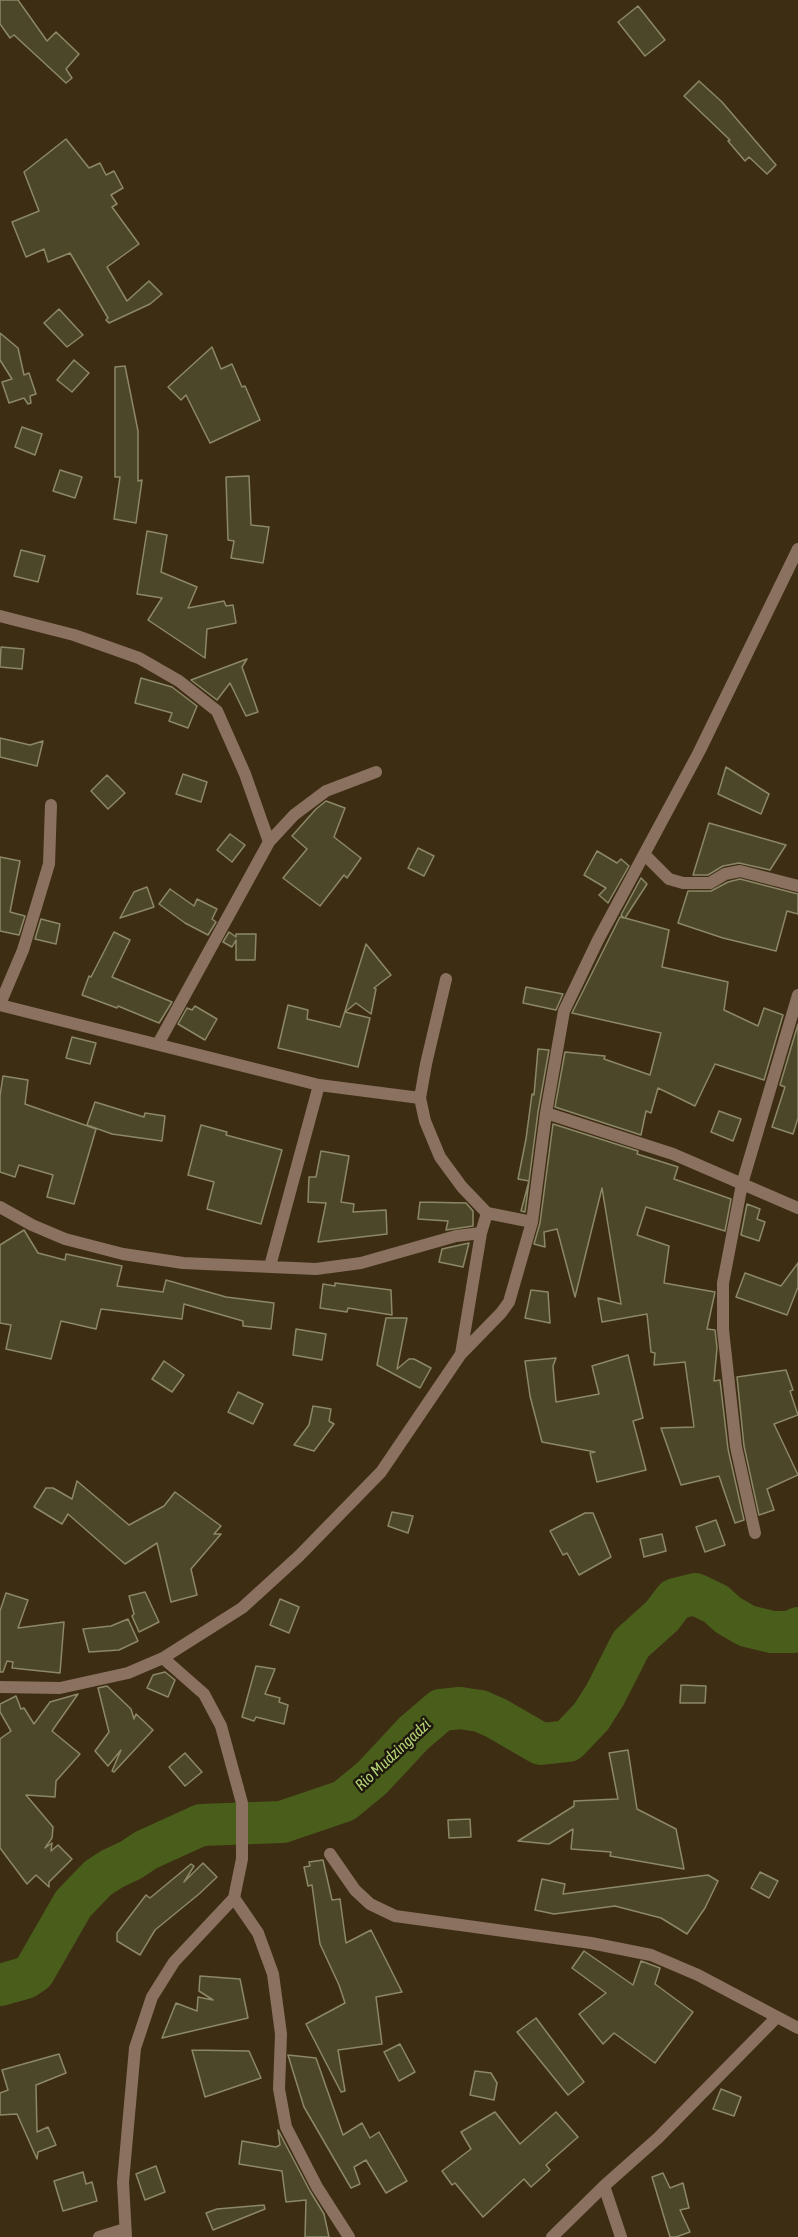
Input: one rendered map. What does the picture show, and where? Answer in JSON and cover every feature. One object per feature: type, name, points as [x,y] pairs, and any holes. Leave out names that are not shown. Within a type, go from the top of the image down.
[{"type":"street","points":[[0,1687],[60,1688],[128,1673],[163,1658],[242,1608],[299,1556],[381,1472],[461,1354],[509,1302],[532,1222],[546,1113],[564,1011],[598,940],[699,752],[798,549]]},
{"type":"street","points":[[0,616],[74,635],[139,658],[179,681],[217,711],[245,774],[269,842]]},
{"type":"street","points":[[158,1044],[269,842],[294,815],[326,791],[376,772]]},
{"type":"street","points":[[51,805],[49,864],[23,950],[0,1004],[319,1085],[420,1098]]},
{"type":"street","points":[[645,855],[669,879],[683,883],[710,883],[725,874],[740,871],[798,885]]},
{"type":"street","points":[[446,979],[420,1098],[425,1121],[440,1157],[462,1187],[487,1213],[532,1222]]},
{"type":"street","points":[[755,1533],[736,1447],[723,1330],[723,1283],[742,1184],[798,995]]},
{"type":"street","points":[[270,1266],[319,1085]]},
{"type":"street","points":[[546,1113],[673,1154],[798,1208]]},
{"type":"street","points":[[0,1207],[32,1225],[65,1239],[123,1254],[183,1263],[316,1269],[361,1263],[456,1236],[481,1233]]},
{"type":"street","points":[[461,1354],[481,1233],[487,1213]]},
{"type":"street","points":[[99,2237],[126,2233],[123,2182],[135,2048],[152,1997],[174,1962],[234,1898],[242,1859],[242,1803],[221,1726],[204,1694],[163,1658]]},
{"type":"street","points":[[330,1854],[355,1890],[370,1904],[395,1916],[591,1943],[651,1955],[698,1975],[798,2028]]},
{"type":"street","points":[[234,1898],[258,1933],[273,1974],[281,2034],[279,2089],[286,2127],[317,2187],[349,2237]]},
{"type":"street","points":[[552,2237],[658,2138],[776,2018]]},
{"type":"street","points":[[604,2186],[621,2237]]},
{"type":"building","points":[[0,0],[18,0],[47,41],[56,32],[79,54],[66,69],[72,78],[66,83],[14,35],[10,38],[0,24]]},
{"type":"building","points":[[638,6],[665,40],[645,56],[618,22]]},
{"type":"building","points":[[699,81],[722,102],[776,165],[767,174],[749,157],[745,161],[728,141],[730,140],[684,96]]},
{"type":"building","points":[[66,139],[89,168],[100,163],[106,175],[114,171],[123,188],[111,195],[117,204],[112,207],[139,244],[107,267],[127,301],[149,281],[162,294],[150,304],[109,323],[70,253],[48,262],[44,249],[26,257],[12,222],[39,211],[24,172]]},
{"type":"building","points":[[59,309],[83,335],[67,347],[44,323]]},
{"type":"building","points":[[0,333],[18,348],[24,375],[29,373],[36,394],[30,396],[31,403],[28,404],[24,398],[9,403],[2,382],[12,379],[0,360]]},
{"type":"building","points":[[212,347],[221,369],[232,364],[260,420],[210,443],[186,395],[181,400],[168,387]]},
{"type":"building","points":[[74,360],[89,373],[72,392],[57,380]]},
{"type":"building","points":[[125,366],[138,431],[138,481],[142,480],[136,523],[114,519],[120,477],[115,477],[115,367]]},
{"type":"building","points":[[22,427],[42,434],[35,455],[15,447]]},
{"type":"building","points":[[60,470],[82,477],[75,498],[53,491]]},
{"type":"building","points":[[249,476],[251,525],[269,527],[263,563],[231,558],[234,541],[228,540],[226,477]]},
{"type":"building","points":[[147,531],[167,535],[161,572],[197,587],[188,608],[224,601],[226,606],[233,605],[236,623],[207,629],[205,658],[148,620],[162,598],[137,594]]},
{"type":"building","points":[[21,550],[45,556],[38,582],[14,576]]},
{"type":"building","points":[[1,647],[24,649],[22,669],[0,667]]},
{"type":"building","points":[[247,659],[242,667],[258,712],[246,716],[230,683],[217,700],[191,680]]},
{"type":"building","points":[[141,678],[172,687],[197,706],[188,728],[169,721],[172,713],[135,703]]},
{"type":"building","points":[[0,738],[30,745],[43,741],[37,766],[0,757]]},
{"type":"building","points":[[726,767],[769,794],[761,814],[718,794]]},
{"type":"building","points":[[183,774],[207,782],[201,802],[176,794]]},
{"type":"building","points":[[107,775],[125,793],[108,809],[91,791]]},
{"type":"building","points":[[326,801],[345,808],[334,837],[361,858],[347,878],[344,875],[320,906],[283,878],[307,849],[292,836]]},
{"type":"building","points":[[709,823],[786,845],[770,870],[739,863],[723,866],[708,875],[693,875]]},
{"type":"building","points":[[230,834],[245,845],[232,862],[217,850]]},
{"type":"building","points":[[418,848],[434,856],[424,876],[408,868]]},
{"type":"building","points":[[597,851],[617,863],[621,859],[629,866],[608,903],[599,895],[606,888],[584,875]]},
{"type":"building","points":[[0,857],[20,861],[10,912],[25,916],[19,935],[0,931]]},
{"type":"building","points":[[641,878],[647,884],[625,918],[669,930],[662,967],[728,982],[724,1010],[758,1026],[764,1008],[783,1015],[764,1080],[715,1064],[695,1106],[658,1088],[651,1113],[646,1111],[641,1135],[555,1107],[565,1052],[605,1056],[604,1059],[650,1075],[661,1033],[572,1013],[620,917],[624,918],[621,915]]},
{"type":"building","points":[[740,879],[798,894],[798,914],[787,911],[776,951],[723,938],[678,923],[688,891],[711,891],[728,882]]},
{"type":"building","points":[[147,887],[154,907],[120,918],[134,892]]},
{"type":"building","points":[[170,889],[194,906],[197,899],[217,909],[212,919],[216,922],[208,935],[185,923],[159,904]]},
{"type":"building","points":[[41,919],[60,924],[56,944],[35,939]]},
{"type":"building","points":[[114,932],[130,940],[112,977],[172,1002],[159,1023],[118,1006],[117,1008],[82,995],[89,976],[91,977]]},
{"type":"building","points":[[229,932],[236,937],[236,934],[256,934],[255,960],[236,960],[236,940],[232,947],[223,942]]},
{"type":"building","points":[[366,944],[391,975],[374,988],[376,989],[371,1014],[356,1003],[345,1012],[370,1018],[358,1067],[278,1048],[288,1005],[308,1010],[307,1019],[340,1027]]},
{"type":"building","points":[[526,987],[563,994],[556,1010],[523,1003]]},
{"type":"building","points":[[195,1006],[217,1019],[205,1040],[178,1024],[187,1008],[192,1010]]},
{"type":"building","points":[[798,1024],[798,1118],[793,1134],[772,1127],[785,1087],[780,1085]]},
{"type":"building","points":[[72,1037],[96,1043],[90,1064],[66,1058]]},
{"type":"building","points":[[538,1049],[549,1050],[525,1212],[521,1211],[529,1181],[518,1179],[532,1094],[534,1095]]},
{"type":"building","points":[[3,1076],[28,1080],[25,1104],[96,1129],[74,1204],[47,1197],[53,1175],[19,1165],[15,1177],[0,1172],[0,1096]]},
{"type":"building","points":[[95,1102],[144,1117],[145,1113],[165,1116],[162,1141],[112,1134],[87,1125]]},
{"type":"building","points":[[719,1111],[741,1119],[733,1141],[711,1132]]},
{"type":"building","points":[[553,1124],[638,1151],[637,1154],[678,1167],[674,1179],[731,1199],[725,1231],[646,1207],[637,1235],[669,1246],[664,1283],[715,1292],[707,1329],[715,1330],[717,1348],[714,1381],[720,1380],[728,1449],[744,1520],[735,1523],[719,1476],[681,1485],[661,1428],[694,1427],[685,1362],[654,1365],[655,1353],[651,1352],[647,1314],[602,1322],[598,1298],[621,1304],[602,1188],[575,1297],[557,1229],[544,1232],[545,1247],[534,1244],[540,1223]]},
{"type":"building","points":[[201,1125],[227,1132],[226,1135],[282,1150],[261,1224],[207,1209],[214,1182],[188,1175]]},
{"type":"building","points":[[321,1151],[349,1156],[341,1202],[354,1204],[353,1212],[386,1210],[387,1234],[318,1242],[326,1203],[308,1202],[309,1177],[316,1177]]},
{"type":"building","points":[[420,1202],[466,1203],[473,1211],[473,1226],[446,1230],[448,1221],[418,1219]]},
{"type":"building","points":[[747,1204],[760,1209],[757,1219],[765,1222],[759,1241],[741,1235]]},
{"type":"building","points":[[24,1230],[38,1253],[65,1260],[66,1254],[122,1266],[117,1286],[163,1292],[166,1280],[226,1297],[274,1303],[271,1329],[243,1326],[243,1321],[184,1304],[182,1319],[101,1309],[96,1329],[61,1321],[51,1359],[6,1349],[11,1325],[0,1323],[0,1245]]},
{"type":"building","points":[[469,1243],[463,1267],[439,1262],[442,1249]]},
{"type":"building","points":[[798,1263],[798,1287],[787,1315],[736,1297],[745,1273],[781,1286]]},
{"type":"building","points":[[335,1283],[391,1290],[392,1315],[348,1308],[347,1312],[320,1308],[323,1284],[335,1286]]},
{"type":"building","points":[[531,1290],[548,1292],[550,1323],[525,1318]]},
{"type":"building","points":[[386,1318],[407,1318],[397,1369],[409,1359],[414,1359],[431,1368],[420,1388],[377,1365]]},
{"type":"building","points":[[296,1329],[326,1334],[322,1360],[293,1355]]},
{"type":"building","points":[[628,1355],[643,1418],[633,1421],[646,1470],[597,1482],[590,1453],[595,1452],[542,1442],[530,1396],[525,1361],[556,1358],[553,1366],[556,1402],[599,1394],[592,1366]]},
{"type":"building","points":[[164,1361],[184,1375],[172,1392],[152,1379]]},
{"type":"building","points":[[786,1370],[798,1415],[774,1424],[798,1475],[767,1489],[774,1510],[759,1515],[744,1446],[737,1377]]},
{"type":"building","points":[[238,1392],[263,1404],[253,1424],[228,1412]]},
{"type":"building","points":[[313,1406],[331,1409],[329,1421],[334,1424],[314,1451],[294,1445],[309,1425]]},
{"type":"building","points":[[77,1481],[129,1525],[164,1506],[175,1492],[221,1526],[214,1534],[221,1534],[191,1569],[197,1595],[171,1602],[157,1543],[125,1564],[68,1514],[62,1524],[34,1507],[46,1488],[53,1488],[72,1499]]},
{"type":"building","points":[[392,1512],[413,1516],[408,1533],[388,1526]]},
{"type":"building","points":[[585,1513],[593,1513],[611,1557],[579,1575],[567,1553],[563,1555],[550,1531]]},
{"type":"building","points":[[716,1520],[725,1545],[705,1552],[696,1527]]},
{"type":"building","points":[[662,1534],[666,1551],[644,1557],[640,1539]]},
{"type":"building","points":[[145,1592],[159,1622],[139,1632],[132,1616],[134,1614],[129,1596]]},
{"type":"building","points":[[6,1593],[28,1600],[18,1628],[64,1622],[60,1673],[12,1668],[13,1662],[7,1661],[3,1672],[0,1672],[0,1611]]},
{"type":"building","points":[[280,1599],[299,1607],[289,1633],[270,1625]]},
{"type":"building","points":[[128,1619],[138,1641],[119,1650],[89,1652],[83,1629],[111,1626]]},
{"type":"building","points":[[256,1666],[275,1669],[265,1694],[280,1698],[279,1702],[288,1705],[284,1724],[256,1717],[254,1721],[242,1717]]},
{"type":"building","points":[[165,1672],[175,1680],[168,1697],[147,1688],[153,1675]]},
{"type":"building","points":[[681,1685],[706,1686],[705,1703],[680,1703]]},
{"type":"building","points":[[107,1686],[131,1709],[134,1719],[136,1714],[153,1730],[114,1772],[112,1771],[121,1750],[108,1766],[95,1751],[109,1732],[98,1688]]},
{"type":"building","points":[[78,1694],[52,1731],[80,1754],[56,1781],[55,1797],[26,1795],[53,1827],[52,1838],[45,1848],[52,1843],[51,1851],[58,1845],[72,1859],[49,1882],[49,1887],[36,1875],[27,1884],[0,1848],[0,1739],[11,1731],[0,1712],[0,1704],[16,1696],[21,1709],[24,1708],[34,1724],[50,1702]]},
{"type":"building","points":[[628,1750],[637,1809],[676,1829],[684,1869],[610,1856],[611,1852],[571,1849],[573,1829],[549,1844],[518,1841],[574,1806],[574,1801],[618,1799],[609,1753]]},
{"type":"building","points":[[185,1753],[202,1772],[185,1786],[169,1767]]},
{"type":"building","points":[[470,1819],[471,1837],[449,1838],[448,1820]]},
{"type":"building","points":[[323,1860],[332,1900],[340,1899],[346,1943],[371,1930],[402,1992],[376,1997],[382,2044],[338,2050],[345,2091],[341,2092],[306,2024],[345,2003],[320,1944],[312,1885],[308,1886],[304,1867],[310,1866],[309,1862]]},
{"type":"building","points":[[203,1863],[217,1877],[155,1930],[140,1955],[117,1941],[117,1933],[146,1895],[150,1898],[191,1864],[194,1866],[184,1882]]},
{"type":"building","points":[[760,1872],[778,1881],[769,1898],[751,1888]]},
{"type":"building","points":[[708,1875],[718,1881],[705,1908],[687,1934],[661,1918],[615,1906],[554,1914],[535,1910],[542,1879],[565,1884],[563,1894]]},
{"type":"building","points":[[584,1951],[633,1985],[641,1961],[660,1968],[655,1984],[693,2012],[655,2063],[614,2033],[603,2044],[579,2014],[606,1993],[572,1968]]},
{"type":"building","points":[[200,1976],[240,1979],[248,2018],[162,2038],[176,2003],[197,2011],[198,1997],[213,2000],[199,1991]]},
{"type":"building","points":[[536,2018],[584,2082],[568,2095],[517,2032]]},
{"type":"building","points":[[400,2044],[415,2072],[399,2081],[384,2052]]},
{"type":"building","points":[[192,2050],[249,2051],[261,2078],[205,2097]]},
{"type":"building","points":[[59,2054],[66,2073],[36,2085],[37,2132],[48,2127],[56,2145],[38,2152],[37,2159],[17,2114],[0,2115],[0,2093],[8,2090],[2,2070]]},
{"type":"building","points":[[288,2055],[316,2058],[343,2135],[362,2123],[370,2138],[379,2132],[407,2181],[386,2193],[366,2160],[354,2167],[360,2184],[351,2188],[304,2107]]},
{"type":"building","points":[[475,2071],[491,2073],[497,2083],[494,2100],[470,2095]]},
{"type":"building","points":[[721,2089],[741,2097],[734,2116],[713,2109]]},
{"type":"building","points":[[495,2112],[520,2144],[556,2112],[578,2137],[546,2165],[550,2170],[531,2187],[524,2179],[483,2217],[455,2183],[452,2185],[442,2171],[471,2149],[461,2132]]},
{"type":"building","points":[[278,2130],[324,2214],[329,2237],[305,2237],[306,2200],[286,2202],[282,2171],[239,2164],[242,2141],[276,2147],[280,2145]]},
{"type":"building","points":[[156,2166],[165,2192],[145,2200],[136,2174]]},
{"type":"building","points":[[83,2172],[86,2184],[92,2182],[97,2201],[63,2211],[54,2181]]},
{"type":"building","points":[[663,2173],[670,2188],[683,2183],[689,2208],[680,2210],[690,2232],[676,2237],[670,2237],[652,2177]]},
{"type":"building","points":[[264,2205],[265,2209],[213,2230],[206,2213],[217,2209]]},
{"type":"waterway","name":"Rio Mudzingadzi","points":[[0,1985],[25,1978],[34,1972],[73,1904],[98,1878],[112,1869],[146,1850],[201,1825],[282,1822],[344,1801],[372,1778],[414,1733],[441,1710],[460,1708],[480,1711],[541,1744],[568,1741],[591,1717],[631,1644],[662,1616],[675,1599],[695,1594],[716,1604],[728,1615],[747,1626],[772,1632],[792,1632],[798,1628]]}]
